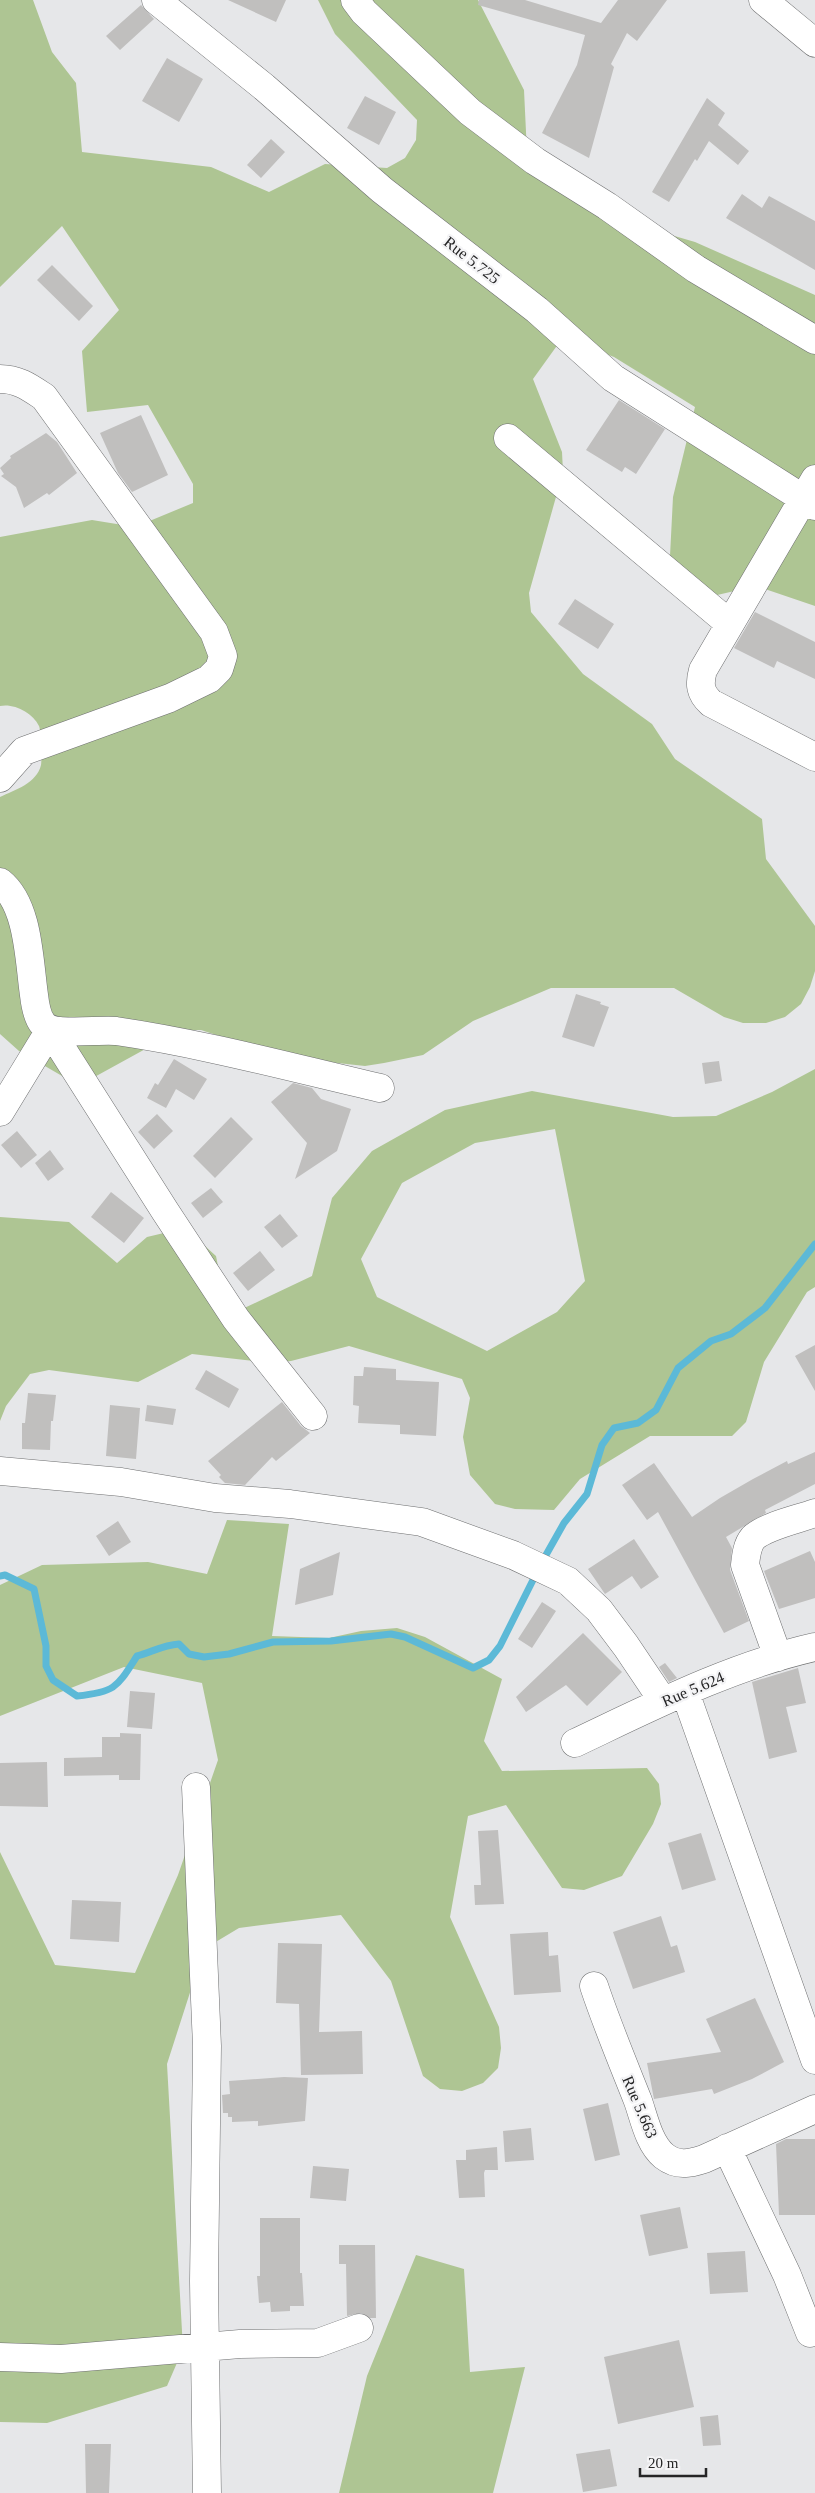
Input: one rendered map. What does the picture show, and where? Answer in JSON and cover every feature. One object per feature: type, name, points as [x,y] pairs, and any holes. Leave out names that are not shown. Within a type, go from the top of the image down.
[{"type":"street","name":"Rue 5.725","points":[[156,0],[264,87],[382,190],[537,310],[613,378],[811,495]]},
{"type":"street","points":[[354,0],[364,12],[470,112],[535,161],[607,206],[696,269],[815,340]]},
{"type":"street","points":[[763,0],[815,43]]},
{"type":"street","points":[[0,379],[11,379],[26,384],[44,398],[214,632],[223,656],[219,670],[209,679],[170,698],[24,751],[0,778]]},
{"type":"street","points":[[508,438],[730,624]]},
{"type":"street","points":[[811,495],[730,624],[703,670],[700,680],[701,691],[705,698],[815,757]]},
{"type":"street","points":[[0,882],[8,889],[17,902],[22,919],[36,1007],[42,1023],[50,1030],[236,1319],[313,1416]]},
{"type":"street","points":[[50,1030],[116,1031],[380,1088]]},
{"type":"street","points":[[0,1112],[50,1030]]},
{"type":"street","points":[[0,1471],[121,1482],[215,1498],[299,1505],[422,1522],[513,1555],[568,1581],[599,1610],[626,1646],[674,1697],[815,2060]]},
{"type":"street","points":[[778,1657],[745,1564],[746,1553],[753,1539],[766,1530],[815,1513]]},
{"type":"street","name":"Rue 5.624","points":[[575,1743],[674,1697],[748,1666],[815,1647]]},
{"type":"street","points":[[196,1787],[207,2046],[204,2348],[208,2493]]},
{"type":"street","name":"Rue 5.663","points":[[594,1986],[611,2036],[651,2136],[662,2155],[672,2162],[687,2164],[815,2109]]},
{"type":"street","points":[[727,2148],[787,2275],[813,2340]]},
{"type":"street","points":[[0,2356],[61,2359],[287,2342],[318,2343],[360,2328]]},
{"type":"green space","points":[[0,0],[33,0],[52,52],[76,83],[82,152],[211,167],[269,192],[325,164],[387,168],[405,158],[416,140],[417,120],[335,34],[318,0],[478,0],[524,90],[527,153],[548,186],[607,206],[637,225],[695,242],[815,295],[815,606],[756,586],[700,599],[669,576],[673,497],[695,407],[614,357],[574,342],[556,347],[533,379],[562,452],[563,472],[529,593],[531,612],[583,674],[652,724],[675,759],[762,819],[766,859],[815,926],[815,971],[810,987],[801,1004],[785,1017],[766,1023],[743,1023],[724,1017],[674,988],[551,988],[473,1021],[423,1055],[384,1063],[365,1066],[283,1057],[201,1030],[180,1030],[89,1080],[69,1080],[19,1051],[0,1034],[0,797],[19,789],[35,777],[41,765],[41,739],[39,726],[28,713],[11,706],[0,706],[0,537],[92,520],[135,527],[193,503],[193,484],[148,405],[87,412],[82,351],[119,310],[62,226],[0,287]]},
{"type":"green space","points":[[815,1069],[815,1287],[807,1292],[764,1362],[746,1422],[732,1436],[650,1436],[580,1479],[554,1510],[515,1509],[495,1504],[470,1475],[463,1437],[470,1398],[462,1379],[349,1346],[291,1361],[272,1363],[192,1354],[138,1382],[49,1370],[30,1374],[6,1406],[0,1421],[0,1217],[69,1222],[117,1263],[147,1237],[185,1228],[216,1256],[224,1296],[240,1310],[312,1276],[332,1198],[372,1151],[445,1110],[532,1091],[673,1117],[716,1116],[772,1092]],"holes":[[[555,1129],[585,1281],[557,1312],[487,1351],[377,1297],[361,1259],[402,1183],[475,1143]]]},
{"type":"green space","points":[[227,1520],[289,1524],[272,1636],[329,1638],[361,1631],[397,1628],[425,1637],[502,1679],[484,1741],[502,1771],[647,1768],[659,1784],[661,1804],[653,1824],[622,1876],[584,1890],[562,1888],[506,1805],[468,1816],[450,1917],[499,2027],[501,2048],[498,2068],[483,2083],[462,2091],[440,2089],[423,2076],[391,1981],[341,1915],[239,1928],[204,1949],[167,2064],[183,2349],[167,2386],[47,2423],[0,2422],[0,1852],[55,1965],[135,1973],[178,1875],[218,1760],[202,1683],[124,1667],[0,1716],[0,1585],[42,1565],[148,1562],[207,1574]]},
{"type":"green space","points":[[416,2255],[464,2269],[470,2372],[525,2367],[493,2493],[339,2493],[367,2376]]},
{"type":"building","points":[[228,0],[286,0],[276,22]]},
{"type":"building","points":[[479,0],[525,0],[601,23],[618,0],[667,0],[637,41],[627,33],[611,64],[614,67],[589,158],[542,133],[577,65],[585,35],[478,5]]},
{"type":"building","points":[[141,5],[154,19],[120,50],[106,36]]},
{"type":"building","points":[[167,58],[203,79],[179,122],[142,101]]},
{"type":"building","points":[[365,96],[396,112],[379,145],[347,128]]},
{"type":"building","points":[[707,98],[725,113],[718,125],[749,151],[738,165],[709,141],[697,161],[695,159],[669,202],[652,192]]},
{"type":"building","points":[[271,139],[285,152],[261,178],[247,165]]},
{"type":"building","points":[[742,194],[762,208],[769,196],[815,221],[815,270],[726,218]]},
{"type":"building","points":[[52,265],[93,306],[79,321],[37,280]]},
{"type":"building","points":[[619,400],[665,429],[636,474],[625,467],[622,472],[586,450]]},
{"type":"building","points":[[141,415],[168,475],[132,492],[118,473],[100,433]]},
{"type":"building","points":[[46,433],[57,442],[77,473],[49,495],[47,493],[24,508],[16,487],[1,476],[4,474],[0,468],[11,458],[10,456]]},
{"type":"building","points":[[575,599],[614,624],[598,649],[558,624]]},
{"type":"building","points":[[755,612],[815,642],[815,679],[777,661],[774,668],[734,648]]},
{"type":"building","points":[[576,994],[601,1002],[600,1004],[609,1007],[594,1047],[562,1037]]},
{"type":"building","points":[[174,1059],[207,1079],[194,1100],[176,1089],[166,1108],[147,1098],[155,1083],[158,1085]]},
{"type":"building","points":[[719,1061],[722,1081],[705,1084],[702,1063]]},
{"type":"building","points":[[293,1083],[312,1088],[321,1099],[351,1109],[337,1151],[295,1179],[307,1143],[271,1102]]},
{"type":"building","points":[[157,1114],[173,1131],[154,1149],[138,1132]]},
{"type":"building","points":[[231,1117],[253,1139],[215,1178],[193,1156]]},
{"type":"building","points":[[17,1131],[37,1155],[21,1168],[1,1145]]},
{"type":"building","points":[[50,1150],[64,1169],[48,1181],[35,1163]]},
{"type":"building","points":[[211,1188],[223,1202],[203,1218],[191,1203]]},
{"type":"building","points":[[111,1192],[144,1218],[124,1243],[91,1217]]},
{"type":"building","points":[[280,1214],[298,1236],[282,1248],[264,1227]]},
{"type":"building","points":[[260,1251],[275,1270],[248,1291],[233,1273]]},
{"type":"building","points":[[815,1345],[815,1391],[795,1356]]},
{"type":"building","points":[[364,1367],[396,1369],[396,1380],[439,1382],[436,1436],[400,1434],[400,1425],[358,1423],[359,1406],[353,1405],[354,1376],[363,1376]]},
{"type":"building","points":[[206,1370],[239,1389],[229,1408],[195,1389]]},
{"type":"building","points":[[28,1393],[56,1395],[53,1421],[51,1421],[50,1450],[22,1449],[22,1423],[25,1423]]},
{"type":"building","points":[[282,1402],[301,1426],[310,1433],[276,1461],[272,1457],[245,1485],[225,1483],[219,1477],[221,1475],[208,1461]]},
{"type":"building","points":[[110,1405],[140,1408],[136,1459],[106,1456]]},
{"type":"building","points":[[147,1405],[176,1409],[173,1425],[145,1421]]},
{"type":"building","points":[[815,1452],[815,1484],[765,1510],[766,1513],[726,1537],[732,1548],[730,1570],[749,1621],[724,1633],[658,1512],[647,1520],[622,1485],[654,1463],[692,1517],[720,1498],[787,1461],[788,1464]]},
{"type":"building","points":[[118,1521],[131,1542],[109,1556],[96,1536]]},
{"type":"building","points":[[634,1539],[659,1577],[641,1589],[632,1576],[605,1594],[588,1569]]},
{"type":"building","points":[[810,1551],[815,1562],[815,1598],[779,1609],[764,1571]]},
{"type":"building","points":[[340,1552],[333,1595],[295,1605],[300,1569]]},
{"type":"building","points":[[542,1602],[556,1611],[532,1648],[518,1639]]},
{"type":"building","points":[[583,1633],[622,1672],[587,1706],[566,1685],[526,1712],[516,1697]]},
{"type":"building","points":[[665,1663],[677,1678],[669,1682],[659,1667]]},
{"type":"building","points":[[798,1668],[806,1703],[786,1707],[797,1752],[769,1759],[752,1682]]},
{"type":"building","points":[[130,1691],[155,1693],[152,1729],[127,1727]]},
{"type":"building","points":[[120,1733],[141,1734],[140,1780],[119,1780],[119,1775],[64,1776],[64,1758],[102,1757],[102,1737],[120,1737]]},
{"type":"building","points":[[47,1762],[48,1807],[0,1806],[0,1763]]},
{"type":"building","points":[[498,1830],[504,1904],[475,1905],[474,1885],[481,1885],[478,1831]]},
{"type":"building","points":[[701,1833],[716,1880],[682,1890],[668,1843]]},
{"type":"building","points":[[72,1900],[121,1902],[119,1942],[70,1939]]},
{"type":"building","points":[[661,1916],[671,1947],[677,1945],[685,1972],[633,1989],[613,1932]]},
{"type":"building","points":[[548,1932],[549,1956],[558,1955],[561,1992],[514,1995],[510,1934]]},
{"type":"building","points":[[278,1943],[322,1944],[319,2032],[362,2031],[363,2074],[301,2075],[299,2004],[276,2003]]},
{"type":"building","points":[[755,1998],[784,2062],[752,2079],[714,2094],[712,2089],[654,2099],[647,2063],[721,2052],[706,2019]]},
{"type":"building","points":[[284,2077],[308,2078],[305,2121],[258,2126],[258,2121],[232,2122],[232,2117],[228,2117],[228,2113],[223,2113],[222,2095],[230,2094],[229,2081]]},
{"type":"building","points":[[608,2103],[620,2155],[595,2161],[583,2109]]},
{"type":"building","points":[[531,2128],[534,2160],[505,2162],[503,2131]]},
{"type":"building","points":[[786,2139],[815,2139],[815,2215],[779,2215],[776,2144]]},
{"type":"building","points":[[497,2147],[498,2170],[485,2170],[484,2173],[485,2197],[459,2198],[456,2160],[466,2160],[466,2150]]},
{"type":"building","points":[[313,2166],[349,2169],[346,2201],[310,2198]]},
{"type":"building","points":[[680,2207],[688,2248],[649,2256],[640,2215]]},
{"type":"building","points":[[260,2218],[300,2218],[300,2273],[302,2273],[304,2306],[290,2306],[290,2311],[271,2312],[270,2302],[259,2303],[257,2276],[260,2276]]},
{"type":"building","points":[[339,2245],[375,2245],[376,2318],[370,2318],[361,2313],[347,2316],[346,2264],[339,2264]]},
{"type":"building","points":[[745,2251],[748,2292],[710,2294],[707,2253]]},
{"type":"building","points":[[679,2340],[694,2407],[618,2424],[604,2357]]},
{"type":"building","points":[[718,2415],[721,2445],[703,2446],[700,2417]]},
{"type":"building","points":[[85,2444],[111,2444],[109,2493],[86,2493]]},
{"type":"building","points":[[610,2449],[617,2486],[583,2492],[576,2454]]},
{"type":"waterway","points":[[542,1562],[564,1523],[587,1494],[602,1445],[614,1428],[638,1423],[656,1410],[678,1368],[711,1341],[731,1334],[765,1308],[815,1244]]},
{"type":"waterway","points":[[0,1576],[5,1575],[34,1589],[46,1646],[46,1666],[53,1680],[77,1696],[108,1690],[120,1681],[137,1656],[163,1647],[179,1644],[189,1654],[204,1657],[229,1654],[273,1642],[331,1641],[391,1634],[405,1637],[473,1668],[489,1660],[500,1646],[537,1572]]}]
